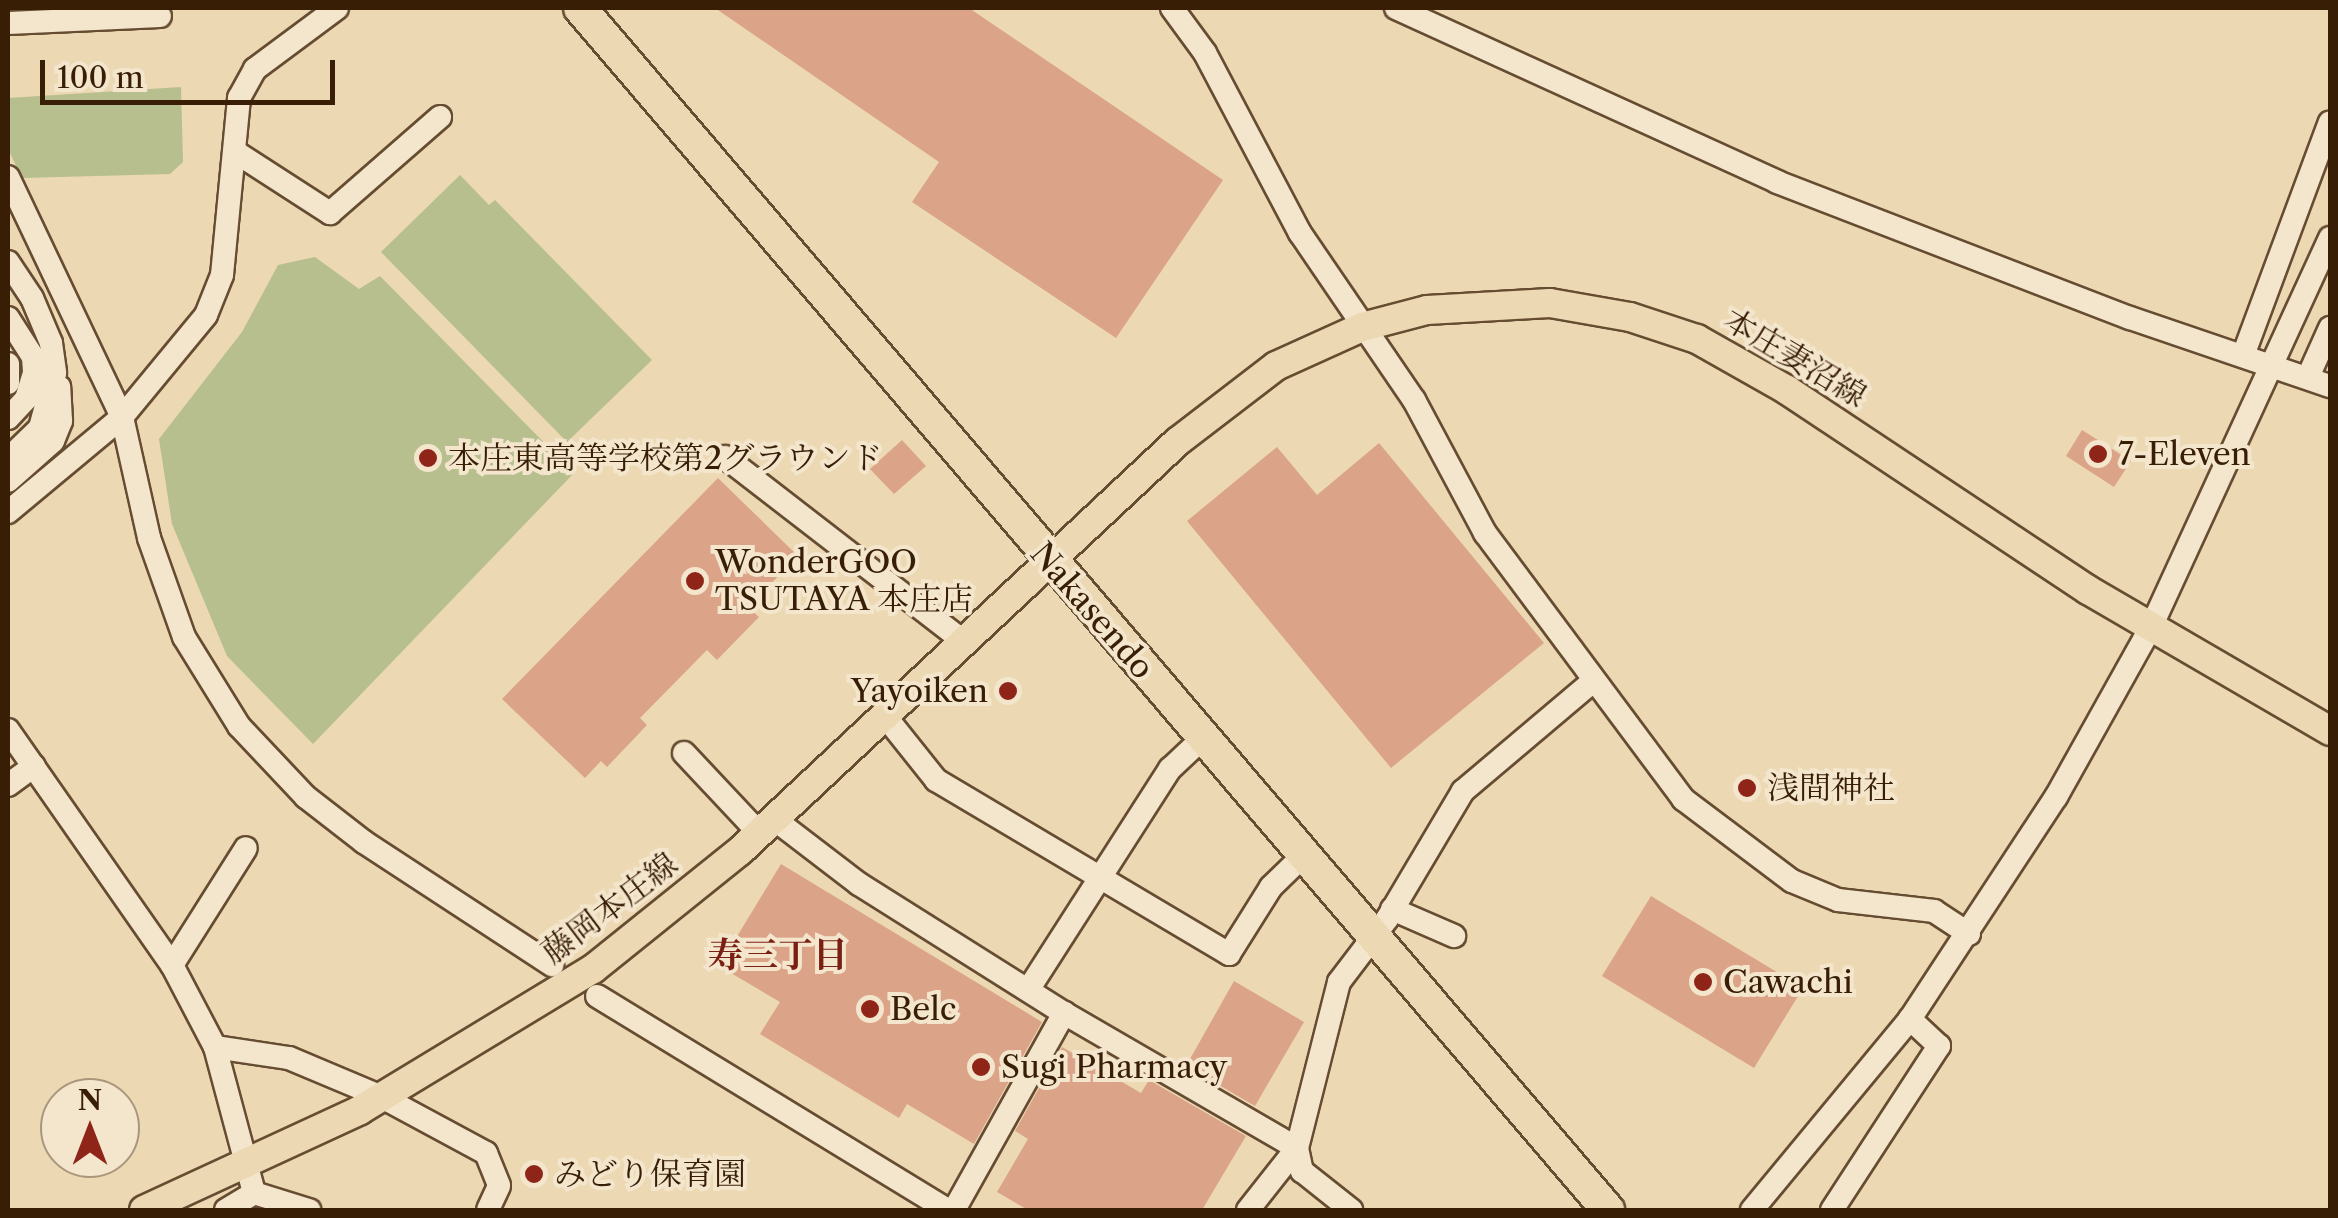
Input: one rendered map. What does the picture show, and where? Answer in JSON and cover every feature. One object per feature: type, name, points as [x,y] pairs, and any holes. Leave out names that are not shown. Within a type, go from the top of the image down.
[{"type":"highway","name":"Nakasendo","points":[[580,8],[1049,562],[1608,1210]]},
{"type":"main road","name":"本庄妻沼線","points":[[1049,562],[1177,442],[1276,366],[1362,327],[1468,304],[1550,303],[1630,317],[1697,340],[1787,390],[2152,625],[2330,731]]},
{"type":"main road","name":"藤岡本庄線","points":[[144,1210],[248,1180],[593,969],[766,826],[1049,562]]},
{"type":"street","points":[[8,512],[122,417],[206,315],[222,275],[238,153],[239,98],[255,69],[337,8]]},
{"type":"street","points":[[1172,8],[1204,53],[1300,233],[1405,386],[1485,533],[1590,683],[1707,823],[1792,881],[1838,900],[1934,911],[1970,934]]},
{"type":"street","points":[[1396,8],[1778,182],[2130,318],[2244,353],[2319,382],[2330,328]]},
{"type":"street","points":[[8,23],[160,16]]},
{"type":"street","points":[[238,153],[330,213],[440,117]]},
{"type":"street","points":[[2244,353],[2330,122]]},
{"type":"street","points":[[8,177],[122,417],[150,538],[184,636],[239,726],[306,797],[552,965]]},
{"type":"street","points":[[8,223],[32,225]]},
{"type":"street","points":[[1752,1210],[1910,1019],[1970,934],[2152,625],[2277,366],[2330,238]]},
{"type":"street","points":[[8,262],[32,298],[52,343],[61,421],[53,441],[8,481]]},
{"type":"street","points":[[8,318],[33,357],[34,373],[26,399],[8,418]]},
{"type":"street","points":[[8,364],[8,382]]},
{"type":"street","points":[[8,460],[40,428],[55,372]]},
{"type":"street","points":[[725,457],[964,642]]},
{"type":"street","points":[[1350,1210],[1302,1171],[1297,1148],[1330,1004],[1463,791],[1590,683]]},
{"type":"street","points":[[884,716],[936,780],[1229,954],[1272,887],[1303,856]]},
{"type":"street","points":[[8,730],[172,965],[215,1047],[248,1180],[309,1210]]},
{"type":"street","points":[[1028,990],[1170,770],[1202,739]]},
{"type":"street","points":[[684,754],[766,826],[1064,1013],[1297,1148]]},
{"type":"street","points":[[8,786],[34,766]]},
{"type":"street","points":[[172,965],[246,848]]},
{"type":"street","points":[[1392,909],[1454,936]]},
{"type":"street","points":[[597,996],[951,1210],[1064,1013]]},
{"type":"street","points":[[1832,1210],[1939,1046],[1910,1019]]},
{"type":"street","points":[[215,1047],[289,1058],[382,1097],[486,1153],[498,1186],[488,1210]]},
{"type":"street","points":[[1248,1210],[1297,1148]]},
{"type":"street","points":[[226,1210],[248,1180]]},
{"type":"green space","points":[[181,87],[183,162],[170,174],[22,178],[8,149],[8,98]]},
{"type":"green space","points":[[460,175],[489,205],[495,200],[652,360],[567,442],[381,252]]},
{"type":"green space","points":[[315,257],[359,289],[380,276],[574,473],[313,744],[227,656],[172,524],[159,439],[242,332],[278,265]]},
{"type":"building","points":[[715,8],[969,8],[1223,180],[1116,338],[912,202],[939,162]]},
{"type":"building","points":[[2082,430],[2131,461],[2114,487],[2066,456]]},
{"type":"building","points":[[902,440],[926,466],[894,494],[870,469]]},
{"type":"building","points":[[1379,443],[1544,643],[1391,768],[1187,521],[1277,447],[1317,495]]},
{"type":"building","name":"WonderGOO TSUTAYA 本庄店","points":[[718,478],[798,556],[748,607],[759,617],[717,660],[707,650],[640,718],[647,725],[607,767],[601,761],[585,778],[502,699]]},
{"type":"building","points":[[781,864],[1042,1022],[974,1144],[907,1104],[899,1118],[760,1034],[780,1002],[719,966]]},
{"type":"building","name":"Cawachi","points":[[1651,896],[1803,988],[1754,1068],[1602,976]]},
{"type":"building","points":[[1234,981],[1304,1022],[1255,1106],[1186,1066]]},
{"type":"building","points":[[1062,1047],[1141,1093],[1149,1080],[1246,1136],[1202,1210],[1028,1210],[997,1192],[1028,1139],[1015,1131]]},
{"type":"place","name":"7-Eleven","points":[[2098,454]]},
{"type":"place","name":"本庄東高等学校第2グラウンド","points":[[428,458]]},
{"type":"place","name":"WonderGOO TSUTAYA 本庄店","points":[[695,581]]},
{"type":"place","name":"Yayoiken","points":[[1008,691]]},
{"type":"place","name":"浅間神社","points":[[1747,788]]},
{"type":"place","name":"Cawachi","points":[[1703,982]]},
{"type":"place","name":"Belc","points":[[870,1009]]},
{"type":"place","name":"Sugi Pharmacy","points":[[981,1067]]},
{"type":"place","name":"みどり保育園","points":[[534,1174]]},
{"type":"district","name":"寿三丁目","points":[[778,955]]}]
